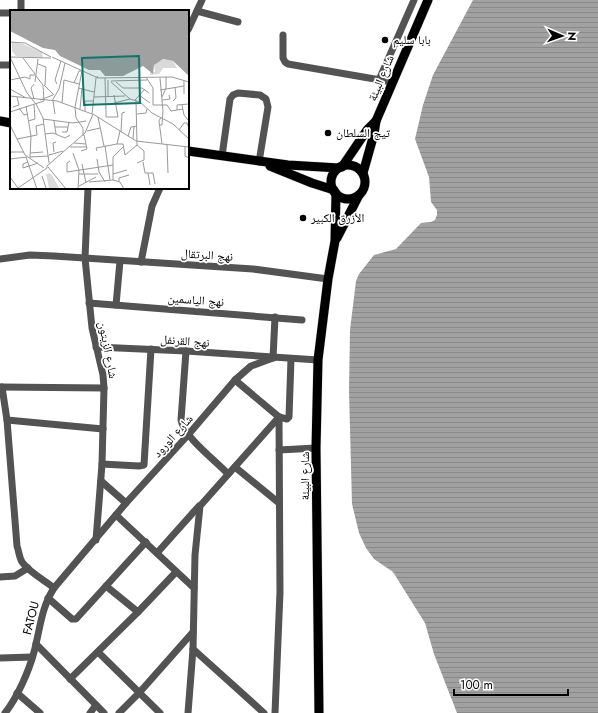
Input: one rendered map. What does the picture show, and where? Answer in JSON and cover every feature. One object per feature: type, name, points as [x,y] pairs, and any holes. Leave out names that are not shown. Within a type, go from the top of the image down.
[{"type":"main road","name":"شارع البيئة","points":[[363,173],[374,134],[376,121],[428,0]]},
{"type":"main road","points":[[0,121],[10,123]]},
{"type":"main road","name":"شارع البيئة","points":[[340,167],[367,130],[376,121]]},
{"type":"main road","points":[[189,151],[259,162],[309,167],[340,167],[346,165],[356,167],[363,173],[365,185],[363,190],[355,198],[344,198],[335,192],[259,162]]},
{"type":"main road","points":[[335,192],[332,180],[333,176],[340,167]]},
{"type":"main road","name":"شارع البيئة","points":[[319,713],[316,448],[318,360],[328,279],[335,241],[335,192]]},
{"type":"main road","name":"شارع البيئة","points":[[335,241],[359,195]]},
{"type":"street","points":[[20,10],[21,0]]},
{"type":"street","points":[[189,28],[202,0]]},
{"type":"street","points":[[379,80],[414,0]]},
{"type":"street","points":[[197,11],[238,22]]},
{"type":"street","points":[[284,35],[283,58],[288,64],[392,82]]},
{"type":"street","points":[[0,65],[10,66]]},
{"type":"street","points":[[222,156],[230,98],[233,94],[238,93],[260,95],[266,99],[268,107],[259,162]]},
{"type":"street","name":"شارع الزيتون","points":[[88,189],[85,258],[89,304],[96,347],[103,375],[104,388],[102,464],[96,540]]},
{"type":"street","points":[[141,262],[152,206],[160,189]]},
{"type":"street","name":"نهج البرتقال","points":[[0,259],[30,255],[85,258],[253,269],[328,279]]},
{"type":"street","points":[[116,305],[120,261]]},
{"type":"street","name":"نهج الياسمين","points":[[89,304],[302,320]]},
{"type":"street","points":[[273,358],[275,317]]},
{"type":"street","name":"نهج القرنفل","points":[[96,347],[186,351],[318,360]]},
{"type":"street","points":[[102,464],[144,465],[151,349]]},
{"type":"street","points":[[186,351],[181,420],[182,427],[188,435],[228,474]]},
{"type":"street","name":"شارع الورود","points":[[96,540],[116,515],[236,380],[251,366],[273,358]]},
{"type":"street","points":[[236,380],[279,418],[287,419],[289,417],[291,359]]},
{"type":"street","points":[[54,588],[28,568],[20,557],[7,420],[1,387],[104,388]]},
{"type":"street","points":[[275,713],[280,592],[279,418]]},
{"type":"street","points":[[157,553],[279,418]]},
{"type":"street","points":[[7,420],[103,429]]},
{"type":"street","points":[[279,450],[316,448]]},
{"type":"street","points":[[235,467],[279,503]]},
{"type":"street","points":[[101,481],[126,504]]},
{"type":"street","points":[[188,713],[193,650],[195,555],[200,506]]},
{"type":"street","points":[[116,515],[194,588]]},
{"type":"street","name":"FATOU","points":[[5,713],[18,693],[32,657],[48,598],[54,588],[96,540]]},
{"type":"street","points":[[48,598],[72,619],[75,619],[146,542]]},
{"type":"street","points":[[0,577],[14,576],[28,568]]},
{"type":"street","points":[[70,679],[176,572]]},
{"type":"street","points":[[106,586],[138,612]]},
{"type":"street","points":[[119,713],[139,693],[193,632]]},
{"type":"street","points":[[36,644],[104,713]]},
{"type":"street","points":[[193,650],[264,713]]},
{"type":"street","points":[[98,652],[160,713]]},
{"type":"street","points":[[0,658],[32,657]]},
{"type":"street","points":[[18,693],[40,713]]},
{"type":"street","points":[[90,713],[96,705]]},
{"type":"shaded area","points":[[473,0],[598,0],[598,713],[457,713],[434,654],[425,623],[393,572],[374,559],[366,548],[359,533],[352,504],[349,391],[350,330],[356,281],[359,274],[374,255],[396,249],[421,223],[435,220],[437,210],[431,202],[429,177],[415,139],[423,105],[433,75]]},
{"type":"place","name":"بابا سليم","points":[[385,40]]},
{"type":"place","name":"تيج السلطان","points":[[328,133]]},
{"type":"place","name":"الأزرق الكبير","points":[[303,218]]}]
